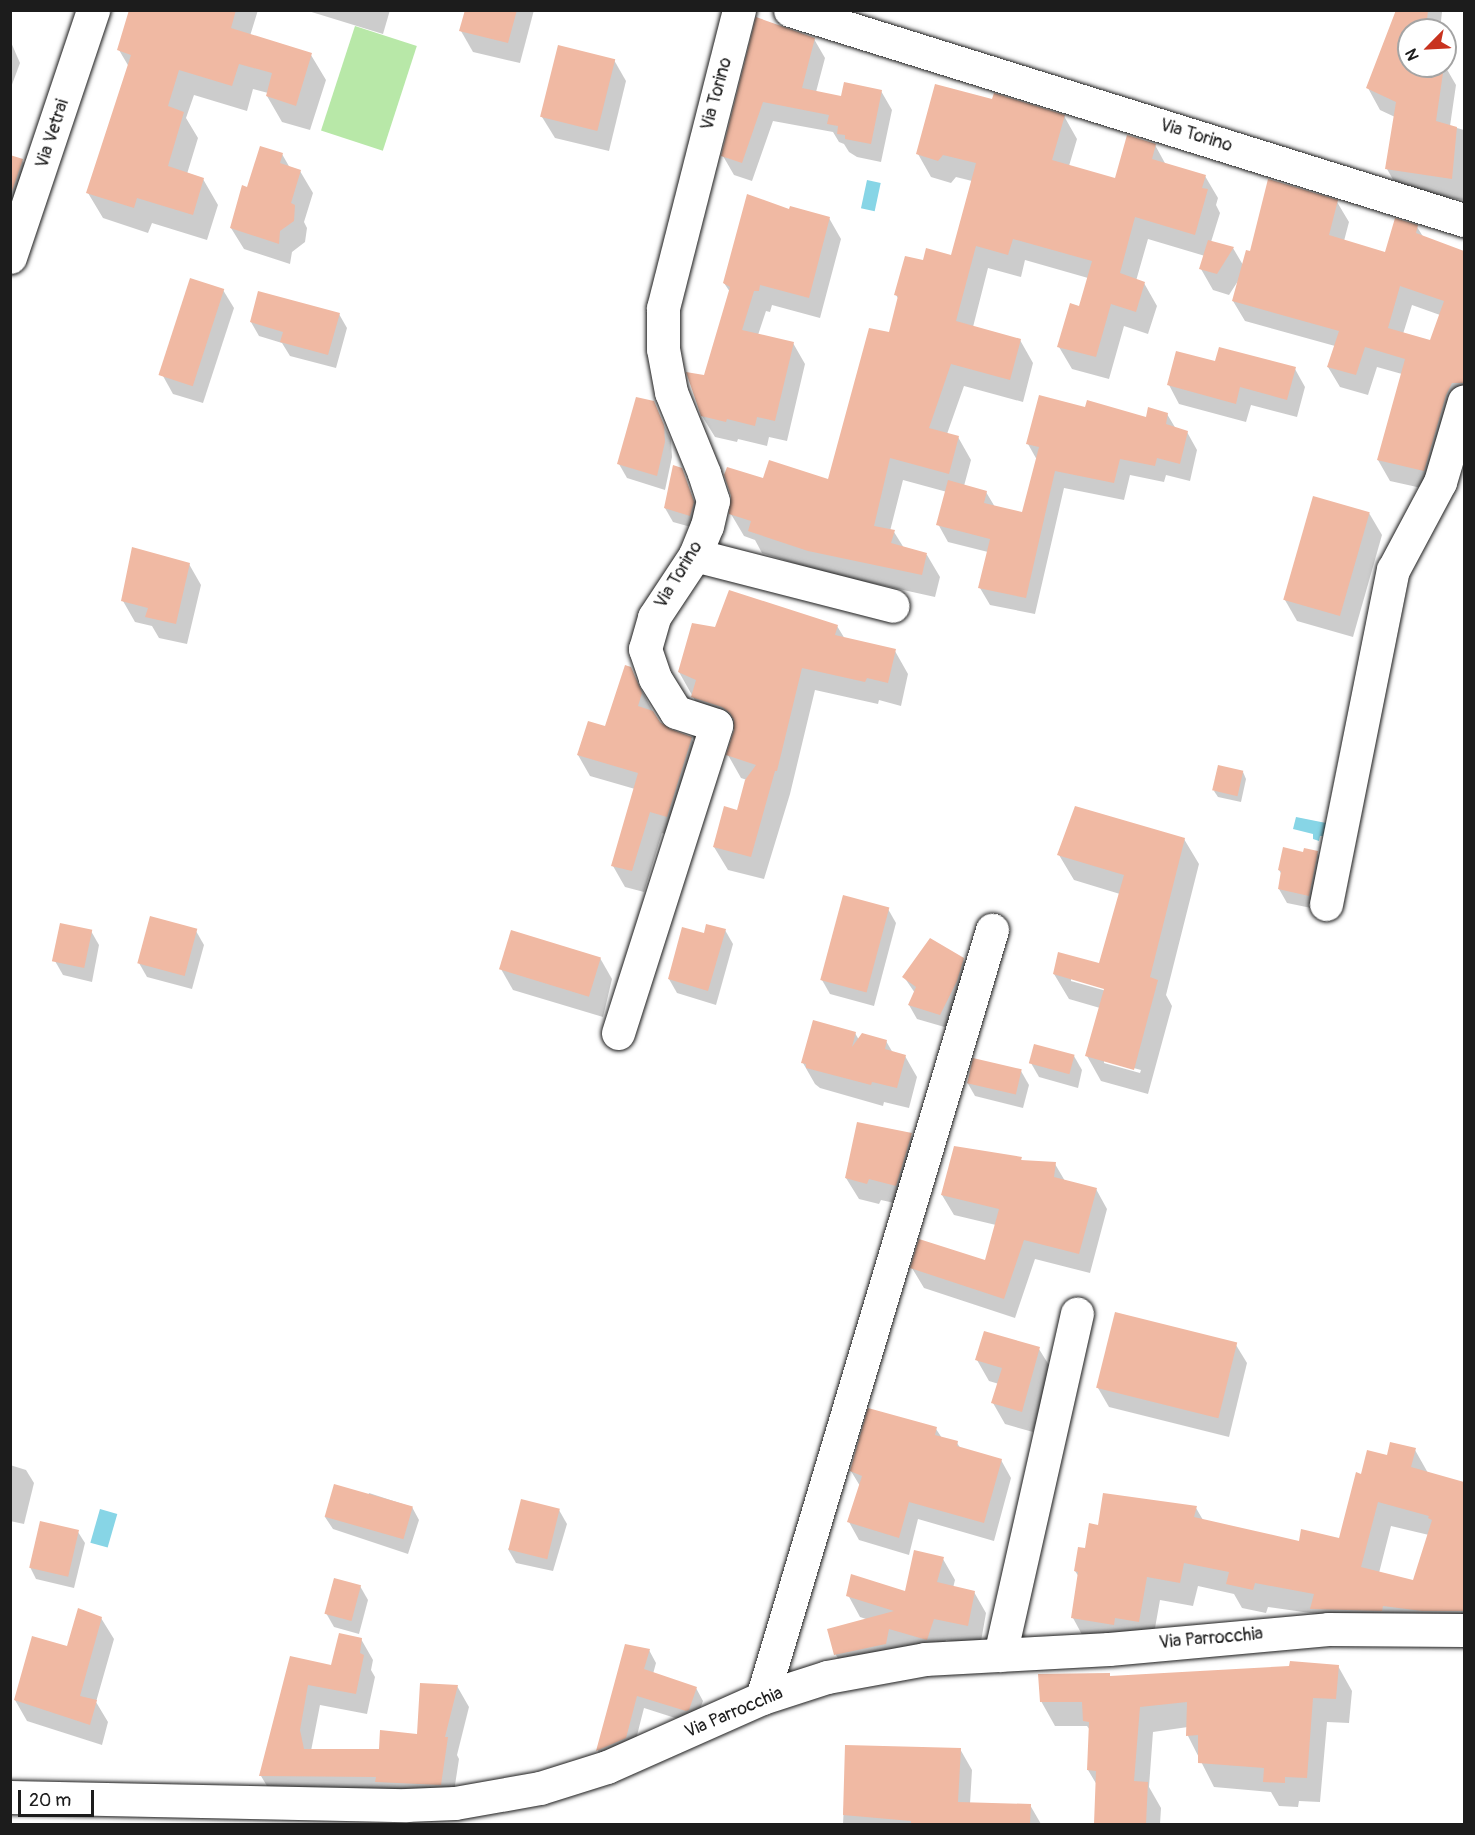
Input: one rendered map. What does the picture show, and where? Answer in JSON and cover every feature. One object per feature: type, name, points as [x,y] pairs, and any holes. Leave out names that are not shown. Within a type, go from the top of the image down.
[{"type":"street","name":"Via Vetrai","points":[[10,257],[93,10]]},
{"type":"street","name":"Via Torino","points":[[618,1033],[716,725],[676,712],[655,678],[645,649],[654,617],[695,555],[707,526],[713,501],[671,392],[663,349],[663,308],[739,10]]},
{"type":"street","name":"Via Torino","points":[[790,10],[1464,220]]},
{"type":"street","points":[[1326,904],[1392,570],[1440,482],[1464,401]]},
{"type":"street","points":[[695,555],[893,606]]},
{"type":"street","points":[[762,1698],[992,930]]},
{"type":"street","points":[[1000,1655],[1077,1314]]},
{"type":"street","name":"Via Parrocchia","points":[[10,1797],[406,1815],[455,1803],[540,1788],[607,1767],[762,1698],[827,1677],[925,1659],[1109,1649],[1328,1629],[1464,1630]]},
{"type":"green space","points":[[355,26],[417,46],[383,151],[321,131]]},
{"type":"water","points":[[867,180],[881,183],[875,211],[861,208]]},
{"type":"water","points":[[1296,817],[1326,823],[1323,836],[1320,836],[1319,841],[1313,839],[1313,834],[1293,829]]},
{"type":"water","points":[[100,1509],[117,1514],[108,1548],[90,1543]]},
{"type":"building","points":[[129,10],[236,10],[231,28],[312,53],[296,106],[266,96],[272,73],[239,64],[232,86],[179,70],[168,106],[184,112],[168,166],[204,178],[193,215],[137,198],[134,208],[86,193],[131,55],[117,50]]},
{"type":"building","points":[[465,10],[517,10],[508,43],[459,31]]},
{"type":"building","points":[[1396,10],[1428,10],[1427,18],[1397,18],[1397,78],[1442,78],[1436,121],[1457,127],[1452,179],[1385,169],[1396,102],[1366,88]]},
{"type":"building","points":[[756,17],[815,38],[802,88],[841,96],[844,82],[882,90],[871,144],[845,139],[845,135],[837,134],[838,126],[827,124],[829,115],[763,102],[742,163],[721,156]]},
{"type":"building","points":[[558,45],[615,59],[597,131],[540,117]]},
{"type":"building","points":[[935,84],[992,99],[994,93],[1065,115],[1052,160],[1115,178],[1127,135],[1156,144],[1152,159],[1206,175],[1202,188],[1208,189],[1195,235],[1135,217],[1120,273],[1145,282],[1136,312],[1111,304],[1096,357],[1057,347],[1070,303],[1079,306],[1092,261],[1013,239],[1008,255],[976,246],[956,321],[1021,339],[1010,380],[951,364],[929,428],[959,436],[949,474],[890,458],[874,526],[895,530],[891,543],[927,553],[922,575],[808,551],[748,531],[751,521],[729,514],[731,496],[724,475],[727,467],[763,478],[769,460],[828,479],[869,328],[889,332],[898,296],[894,295],[905,256],[923,260],[926,248],[951,255],[976,163],[943,155],[938,161],[916,154]]},
{"type":"building","points":[[260,146],[283,153],[280,163],[301,170],[291,203],[295,205],[294,221],[280,231],[279,244],[230,228],[242,185],[247,187]]},
{"type":"building","points":[[10,155],[23,159],[10,197]]},
{"type":"building","points":[[1268,179],[1338,200],[1329,235],[1385,252],[1395,218],[1418,225],[1416,233],[1464,251],[1464,383],[1452,383],[1446,395],[1424,471],[1377,460],[1405,359],[1365,347],[1356,375],[1327,367],[1339,331],[1232,301],[1246,250],[1250,251]],"holes":[[[1400,286],[1444,301],[1430,340],[1388,328]]]},
{"type":"building","points":[[747,194],[789,209],[790,206],[830,217],[809,298],[760,285],[759,291],[754,291],[742,330],[794,342],[775,421],[757,417],[755,426],[701,416],[686,372],[704,375],[730,287],[723,283]]},
{"type":"building","points":[[1208,240],[1234,247],[1217,274],[1199,269]]},
{"type":"building","points":[[190,278],[224,289],[193,386],[158,375]]},
{"type":"building","points":[[258,291],[340,313],[328,355],[280,342],[283,332],[250,322]]},
{"type":"building","points":[[1219,347],[1296,367],[1287,400],[1240,387],[1236,404],[1167,385],[1176,351],[1215,361]]},
{"type":"building","points":[[1039,395],[1085,407],[1087,400],[1146,417],[1148,407],[1168,413],[1166,424],[1188,431],[1180,464],[1157,458],[1155,466],[1120,459],[1114,483],[1055,471],[1026,598],[978,588],[990,539],[936,525],[948,480],[987,491],[984,503],[1022,512],[1039,447],[1026,444]]},
{"type":"building","points":[[636,397],[654,401],[664,425],[665,442],[657,476],[617,464]]},
{"type":"building","points":[[673,465],[682,468],[694,502],[690,516],[664,508]]},
{"type":"building","points":[[1313,496],[1370,512],[1340,616],[1283,600]]},
{"type":"building","points":[[132,547],[190,563],[176,624],[145,617],[148,608],[121,601]]},
{"type":"building","points":[[729,590],[838,625],[835,635],[896,649],[888,683],[867,678],[865,682],[802,668],[777,771],[775,771],[751,857],[713,847],[724,806],[737,810],[745,780],[756,765],[726,755],[734,730],[734,720],[730,713],[722,707],[691,697],[696,680],[678,672],[692,623],[715,627]]},
{"type":"building","points":[[625,665],[631,667],[642,693],[638,706],[653,711],[660,722],[670,729],[692,737],[667,817],[650,812],[632,871],[611,866],[638,773],[577,755],[588,721],[605,726]]},
{"type":"building","points":[[1218,765],[1243,771],[1237,796],[1212,790]]},
{"type":"building","points":[[1075,806],[1185,838],[1150,977],[1158,980],[1134,1070],[1085,1056],[1104,989],[1053,974],[1058,952],[1099,963],[1124,875],[1057,855]]},
{"type":"building","points":[[1283,847],[1303,852],[1304,848],[1318,851],[1309,896],[1278,889],[1281,871],[1278,870]]},
{"type":"building","points":[[843,895],[889,907],[867,992],[820,980]]},
{"type":"building","points":[[150,916],[197,929],[185,976],[137,963]]},
{"type":"building","points":[[60,923],[92,930],[84,968],[52,961]]},
{"type":"building","points":[[706,924],[726,929],[708,991],[668,979],[682,927],[704,933]]},
{"type":"building","points":[[511,930],[601,957],[589,997],[499,969]]},
{"type":"building","points":[[930,938],[964,958],[957,981],[940,1015],[908,1005],[916,987],[902,977]]},
{"type":"building","points":[[813,1020],[856,1032],[852,1047],[862,1033],[887,1040],[885,1049],[906,1055],[897,1088],[872,1082],[871,1085],[806,1068],[806,1064],[801,1063]]},
{"type":"building","points":[[1034,1044],[1075,1055],[1069,1074],[1029,1063]]},
{"type":"building","points":[[973,1058],[1022,1069],[1016,1095],[967,1083]]},
{"type":"building","points":[[857,1122],[912,1133],[896,1186],[869,1179],[867,1184],[845,1178]]},
{"type":"building","points":[[954,1146],[1022,1157],[1021,1160],[1056,1162],[1054,1177],[1097,1188],[1079,1254],[1024,1240],[1004,1299],[910,1268],[919,1239],[985,1260],[999,1209],[941,1195]]},
{"type":"building","points":[[1115,1312],[1237,1342],[1218,1418],[1096,1388]]},
{"type":"building","points":[[984,1331],[1040,1347],[1022,1412],[991,1403],[1002,1368],[975,1360]]},
{"type":"building","points":[[868,1408],[937,1427],[935,1435],[958,1441],[957,1446],[1002,1459],[984,1523],[909,1502],[899,1538],[847,1522],[862,1476],[850,1471]]},
{"type":"building","points":[[1390,1442],[1416,1448],[1411,1467],[1464,1482],[1464,1611],[1422,1611],[1383,1606],[1382,1611],[1310,1609],[1314,1594],[1255,1583],[1253,1590],[1226,1584],[1229,1572],[1184,1563],[1180,1583],[1147,1577],[1139,1622],[1115,1618],[1114,1625],[1071,1618],[1078,1572],[1074,1571],[1078,1547],[1085,1548],[1089,1523],[1098,1525],[1103,1493],[1197,1506],[1194,1517],[1299,1541],[1301,1529],[1339,1538],[1356,1472],[1361,1474],[1367,1450],[1387,1455]],"holes":[[[1378,1502],[1429,1516],[1428,1518],[1432,1520],[1413,1580],[1361,1567]]]},
{"type":"building","points":[[334,1484],[413,1507],[403,1539],[325,1517]]},
{"type":"building","points":[[521,1499],[560,1509],[547,1559],[508,1549]]},
{"type":"building","points":[[40,1521],[79,1530],[68,1577],[29,1568]]},
{"type":"building","points":[[914,1550],[944,1557],[937,1582],[975,1591],[968,1626],[934,1619],[927,1640],[889,1629],[886,1644],[834,1655],[827,1629],[894,1611],[846,1596],[851,1574],[905,1591]]},
{"type":"building","points":[[334,1578],[361,1585],[351,1621],[324,1614]]},
{"type":"building","points":[[78,1608],[102,1617],[80,1696],[97,1700],[90,1725],[14,1700],[32,1636],[67,1646]]},
{"type":"building","points":[[339,1633],[362,1638],[360,1653],[364,1655],[356,1694],[308,1685],[300,1730],[304,1749],[379,1749],[380,1730],[417,1734],[420,1683],[458,1685],[445,1737],[448,1737],[441,1785],[375,1782],[376,1777],[259,1776],[290,1656],[331,1665]]},
{"type":"building","points":[[625,1644],[650,1649],[644,1669],[697,1687],[689,1710],[686,1711],[637,1696],[626,1738],[596,1751]]},
{"type":"building","points":[[1290,1661],[1339,1665],[1336,1699],[1313,1698],[1307,1778],[1285,1777],[1285,1783],[1263,1782],[1264,1768],[1198,1763],[1198,1735],[1186,1736],[1187,1702],[1140,1707],[1134,1781],[1148,1782],[1146,1824],[1094,1824],[1096,1771],[1087,1770],[1089,1722],[1083,1721],[1082,1702],[1040,1702],[1038,1674],[1110,1673],[1110,1676],[1289,1666]]},
{"type":"building","points":[[845,1745],[961,1748],[958,1802],[1031,1804],[1030,1824],[911,1824],[911,1821],[843,1815]]}]
